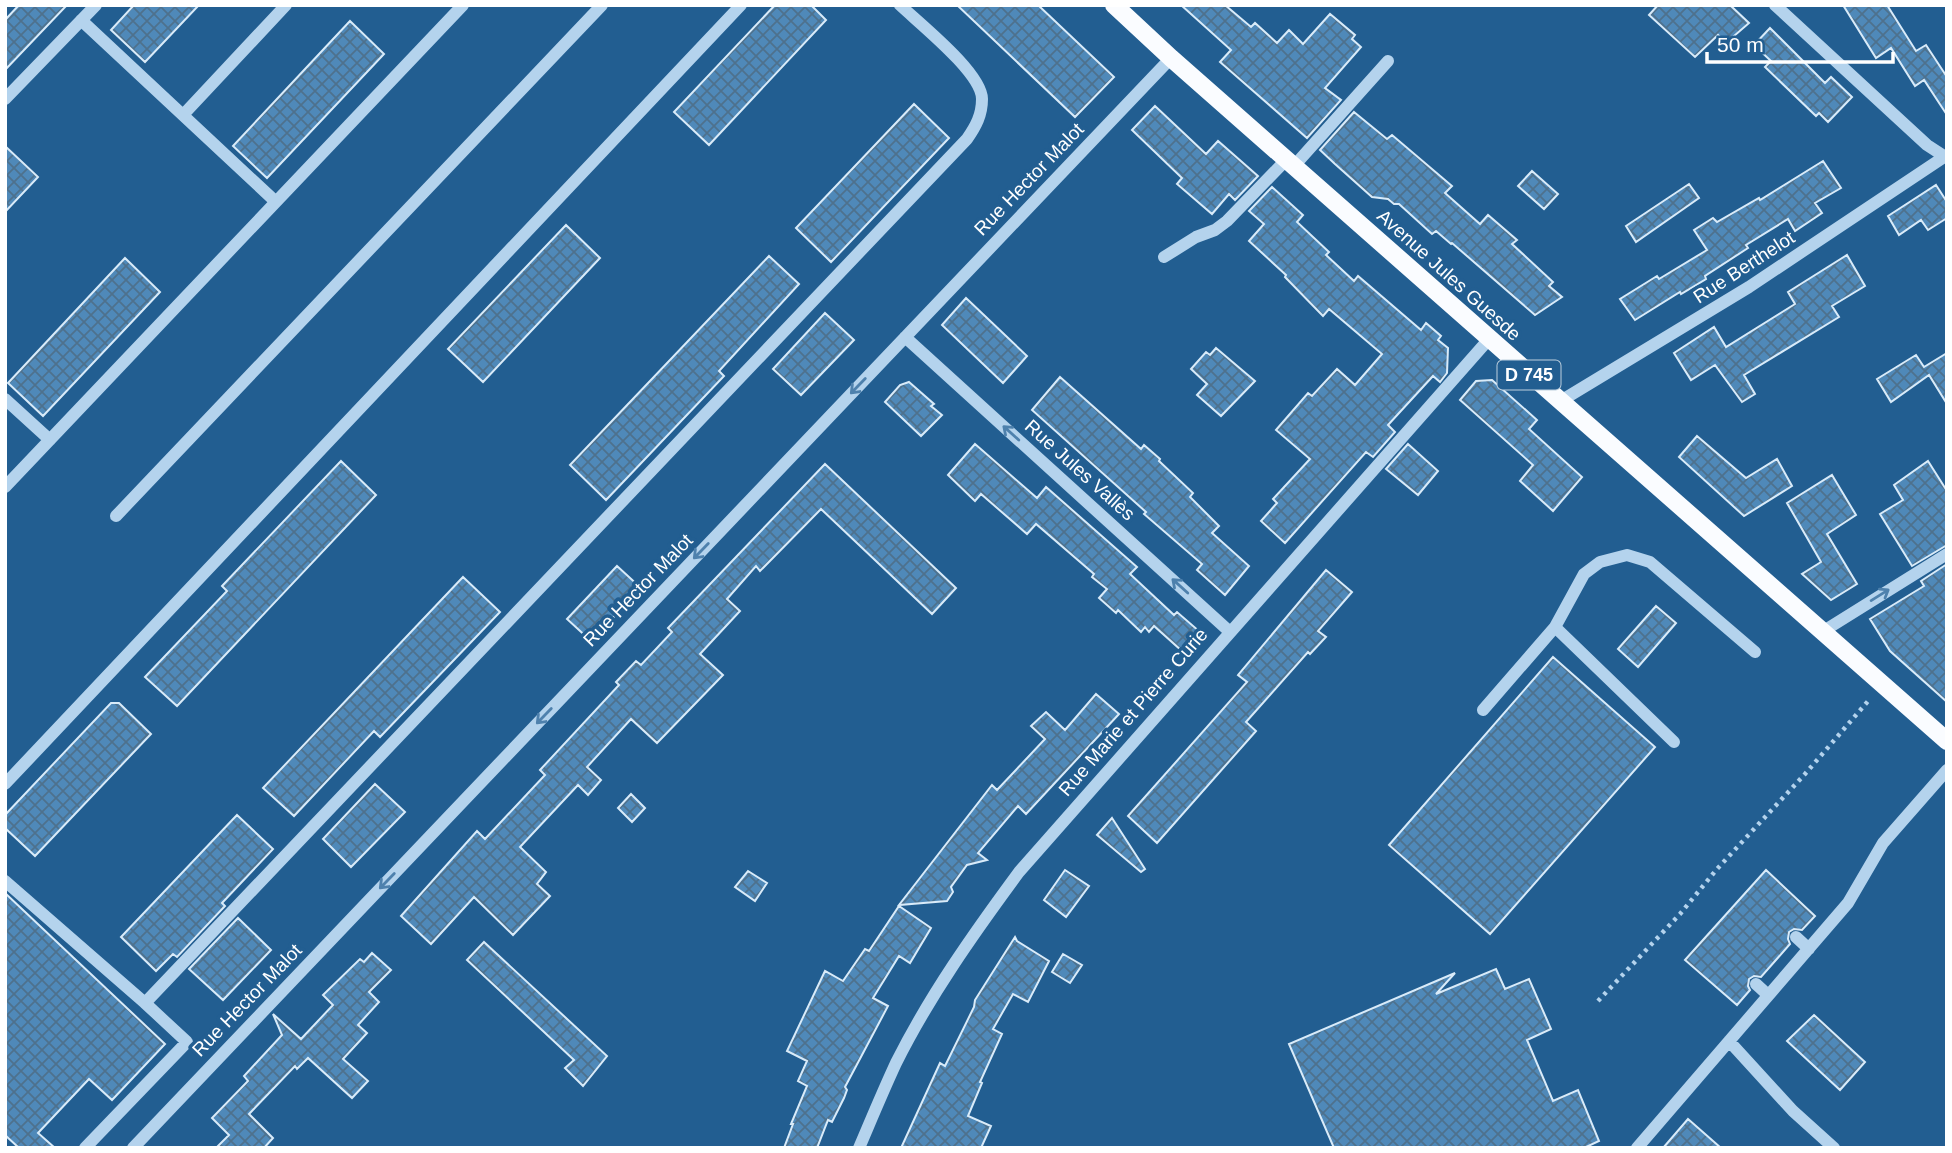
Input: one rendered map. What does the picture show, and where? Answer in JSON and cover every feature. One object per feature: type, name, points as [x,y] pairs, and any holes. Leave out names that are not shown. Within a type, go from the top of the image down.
[{"type":"main road","name":"Avenue Jules Guesde","points":[[1114,5],[1559,402],[1947,741]]},
{"type":"street","points":[[5,99],[96,5]]},
{"type":"street","points":[[183,114],[286,5]]},
{"type":"street","points":[[5,487],[463,5]]},
{"type":"street","points":[[116,516],[602,5]]},
{"type":"street","points":[[5,784],[741,5]]},
{"type":"street","points":[[145,1003],[967,139],[980,120],[982,96],[974,75],[900,5]]},
{"type":"street","points":[[1774,5],[1927,145],[1946,157]]},
{"type":"street","points":[[81,20],[276,202]]},
{"type":"street","name":"Rue Hector Malot","points":[[133,1148],[1171,58]]},
{"type":"street","points":[[1164,257],[1227,221],[1290,163],[1388,61]]},
{"type":"street","name":"Rue Berthelot","points":[[1559,402],[1738,294],[1946,157]]},
{"type":"street","name":"Rue Jules Vallès","points":[[905,337],[1230,632]]},
{"type":"street","name":"Rue Marie et Pierre Curie","points":[[859,1148],[897,1062],[963,948],[1018,872],[1489,339]]},
{"type":"street","points":[[5,399],[50,440]]},
{"type":"street","points":[[1822,632],[1947,554]]},
{"type":"street","points":[[1483,710],[1555,627],[1584,574],[1601,562],[1627,555],[1650,562],[1755,652]]},
{"type":"street","points":[[1555,627],[1674,742]]},
{"type":"street","points":[[1637,1148],[1848,903],[1883,843],[1947,770]]},
{"type":"street","points":[[5,881],[187,1042],[85,1148]]},
{"type":"street","points":[[1796,937],[1809,949]]},
{"type":"street","points":[[1756,984],[1768,995]]},
{"type":"street","points":[[1729,1041],[1793,1111],[1834,1148]]},
{"type":"path","points":[[1598,1001],[1680,914],[1882,685]]},
{"type":"building","points":[[19,5],[67,5],[5,70],[5,20]]},
{"type":"building","points":[[134,5],[199,5],[145,62],[111,30]]},
{"type":"building","points":[[775,5],[811,5],[826,20],[709,145],[674,112]]},
{"type":"building","points":[[957,5],[1038,5],[1114,77],[1075,117]]},
{"type":"building","points":[[1181,5],[1225,5],[1251,27],[1255,23],[1277,43],[1289,30],[1303,44],[1330,14],[1355,35],[1352,39],[1361,47],[1325,88],[1341,100],[1307,138],[1220,62],[1231,50]]},
{"type":"building","points":[[1658,5],[1730,5],[1749,23],[1726,43],[1718,35],[1695,57],[1649,15]]},
{"type":"building","points":[[1843,5],[1887,5],[1916,51],[1926,45],[1947,77],[1947,115],[1924,80],[1915,86],[1891,48],[1876,58]]},
{"type":"building","points":[[350,21],[384,54],[267,178],[233,146]]},
{"type":"building","points":[[1770,28],[1825,83],[1831,77],[1852,97],[1828,122],[1819,113],[1816,116],[1765,67],[1771,61],[1754,45]]},
{"type":"building","points":[[914,104],[949,138],[831,262],[796,228]]},
{"type":"building","points":[[1155,106],[1206,154],[1218,141],[1258,176],[1235,200],[1229,194],[1212,214],[1177,184],[1182,178],[1132,130]]},
{"type":"building","points":[[1354,112],[1387,139],[1392,135],[1452,186],[1445,193],[1480,224],[1488,215],[1517,240],[1512,244],[1553,282],[1549,286],[1562,297],[1535,315],[1452,243],[1436,231],[1432,234],[1399,204],[1372,197],[1320,150]]},
{"type":"building","points":[[5,146],[38,177],[5,212]]},
{"type":"building","points":[[1823,161],[1841,188],[1815,203],[1822,213],[1795,231],[1788,219],[1746,245],[1748,248],[1705,276],[1706,279],[1635,320],[1620,299],[1707,250],[1694,230],[1713,218],[1717,222],[1759,198],[1760,200]]},
{"type":"building","points":[[1532,171],[1558,194],[1544,209],[1518,186]]},
{"type":"building","points":[[1689,184],[1699,198],[1636,242],[1626,226]]},
{"type":"building","points":[[1936,185],[1947,202],[1947,218],[1928,230],[1921,220],[1899,235],[1888,216]]},
{"type":"building","points":[[1272,187],[1303,215],[1297,222],[1329,252],[1326,255],[1354,281],[1358,276],[1421,330],[1426,323],[1441,336],[1438,340],[1448,348],[1447,373],[1440,382],[1433,376],[1388,425],[1395,432],[1373,457],[1366,452],[1285,543],[1261,521],[1277,503],[1273,499],[1310,459],[1276,430],[1308,393],[1312,396],[1337,369],[1355,385],[1382,354],[1329,309],[1323,316],[1286,275],[1249,241],[1264,224],[1249,211]]},
{"type":"building","points":[[566,225],[600,258],[483,382],[448,349]]},
{"type":"building","points":[[1847,255],[1865,286],[1832,306],[1839,317],[1744,375],[1755,394],[1742,402],[1715,365],[1691,380],[1674,353],[1714,327],[1726,347],[1795,304],[1788,292]]},
{"type":"building","points":[[769,256],[799,284],[719,371],[724,376],[606,500],[570,465]]},
{"type":"building","points":[[125,258],[160,292],[43,416],[8,383]]},
{"type":"building","points":[[966,298],[1027,356],[1003,383],[942,325]]},
{"type":"building","points":[[825,313],[854,340],[801,395],[773,369]]},
{"type":"building","points":[[1216,348],[1255,381],[1221,416],[1197,395],[1207,384],[1191,369],[1206,352],[1210,355]]},
{"type":"building","points":[[1947,353],[1947,404],[1929,375],[1891,402],[1877,379],[1916,355],[1924,367]]},
{"type":"building","points":[[1060,377],[1141,449],[1144,445],[1160,459],[1159,461],[1193,493],[1190,497],[1219,526],[1212,533],[1249,566],[1225,595],[1197,570],[1202,564],[1032,410]]},
{"type":"building","points":[[1492,380],[1537,420],[1529,429],[1582,477],[1553,511],[1520,481],[1533,465],[1460,400],[1476,381]]},
{"type":"building","points":[[909,382],[934,404],[931,406],[942,415],[921,436],[885,402],[900,385]]},
{"type":"building","points":[[1697,436],[1746,478],[1777,459],[1792,486],[1744,516],[1679,457]]},
{"type":"building","points":[[975,444],[1037,498],[1046,487],[1137,567],[1130,574],[1174,615],[1177,612],[1200,632],[1182,651],[1154,626],[1149,632],[1145,627],[1141,632],[1118,610],[1116,613],[1099,598],[1107,589],[1092,577],[1094,574],[1036,524],[1027,534],[981,494],[975,501],[948,475]]},
{"type":"building","points":[[1408,444],[1438,471],[1418,495],[1386,469]]},
{"type":"building","points":[[341,461],[376,495],[177,706],[145,677],[227,591],[222,586]]},
{"type":"building","points":[[1928,461],[1947,491],[1947,545],[1912,566],[1880,514],[1903,500],[1894,485]]},
{"type":"building","points":[[825,464],[956,588],[932,614],[821,509],[760,571],[756,566],[727,599],[740,611],[700,654],[723,675],[657,743],[631,719],[587,767],[601,780],[588,795],[578,785],[520,847],[546,872],[537,884],[550,896],[513,935],[474,897],[431,944],[401,916],[477,831],[485,839],[545,775],[540,770],[619,685],[616,682],[636,661],[641,665],[672,632],[668,628]]},
{"type":"building","points":[[1832,475],[1856,515],[1827,534],[1857,584],[1831,600],[1802,574],[1821,562],[1787,503]]},
{"type":"building","points":[[1947,564],[1947,702],[1890,651],[1870,619],[1924,586],[1921,581]]},
{"type":"building","points":[[617,566],[641,588],[591,641],[567,619]]},
{"type":"building","points":[[1326,570],[1352,592],[1318,631],[1326,637],[1310,654],[1308,652],[1246,722],[1256,731],[1157,843],[1128,816],[1247,682],[1238,675]]},
{"type":"building","points":[[463,577],[500,612],[380,737],[374,731],[294,816],[263,788]]},
{"type":"building","points":[[1656,606],[1676,623],[1638,667],[1618,649]]},
{"type":"building","points":[[1553,657],[1655,747],[1490,934],[1389,845]]},
{"type":"building","points":[[1096,694],[1119,714],[1026,814],[1018,806],[978,853],[987,860],[967,865],[951,887],[953,892],[947,901],[899,905],[992,785],[997,790],[1045,739],[1031,726],[1046,712],[1065,730]]},
{"type":"building","points":[[111,703],[119,703],[151,734],[35,856],[5,828],[5,815]]},
{"type":"building","points":[[375,784],[405,812],[351,867],[323,839]]},
{"type":"building","points":[[631,794],[645,808],[632,822],[618,808]]},
{"type":"building","points":[[237,815],[273,849],[222,903],[225,906],[177,957],[173,954],[156,971],[121,937]]},
{"type":"building","points":[[1112,818],[1145,869],[1141,872],[1097,835]]},
{"type":"building","points":[[1065,870],[1089,886],[1066,917],[1044,900]]},
{"type":"building","points":[[1766,870],[1815,916],[1802,930],[1794,929],[1789,932],[1790,944],[1761,977],[1754,976],[1749,979],[1750,990],[1737,1005],[1685,960]]},
{"type":"building","points":[[748,871],[767,883],[755,901],[735,887]]},
{"type":"building","points":[[5,893],[165,1044],[112,1100],[89,1079],[38,1133],[55,1148],[19,1148],[5,1135]]},
{"type":"building","points":[[899,906],[931,928],[910,963],[899,956],[873,998],[888,1006],[845,1087],[847,1090],[832,1122],[828,1120],[817,1148],[784,1148],[807,1086],[798,1081],[807,1061],[787,1051],[825,971],[843,981],[865,949],[869,951]]},
{"type":"building","points":[[238,918],[271,950],[223,1000],[189,969]]},
{"type":"building","points":[[1015,937],[1017,941],[1049,961],[1028,1002],[1013,994],[993,1029],[1002,1034],[968,1116],[991,1126],[981,1148],[901,1148],[940,1063],[945,1066],[975,1000]]},
{"type":"building","points":[[484,942],[607,1056],[583,1086],[565,1068],[574,1060],[467,960]]},
{"type":"building","points":[[372,953],[391,970],[369,992],[379,1002],[358,1025],[367,1033],[343,1059],[368,1081],[352,1098],[308,1058],[297,1069],[295,1066],[249,1114],[273,1138],[264,1148],[216,1148],[229,1135],[212,1118],[248,1081],[244,1076],[282,1035],[273,1014],[301,1039],[333,1005],[323,995],[360,959],[364,962]]},
{"type":"building","points":[[1063,954],[1082,965],[1070,983],[1052,972]]},
{"type":"building","points":[[1496,969],[1505,989],[1529,979],[1551,1029],[1527,1040],[1553,1101],[1578,1090],[1599,1141],[1584,1148],[1334,1148],[1289,1044],[1455,973],[1436,994]]},
{"type":"building","points":[[1814,1015],[1865,1062],[1840,1090],[1787,1041]]},
{"type":"building","points":[[1688,1119],[1721,1148],[1663,1148]]}]
